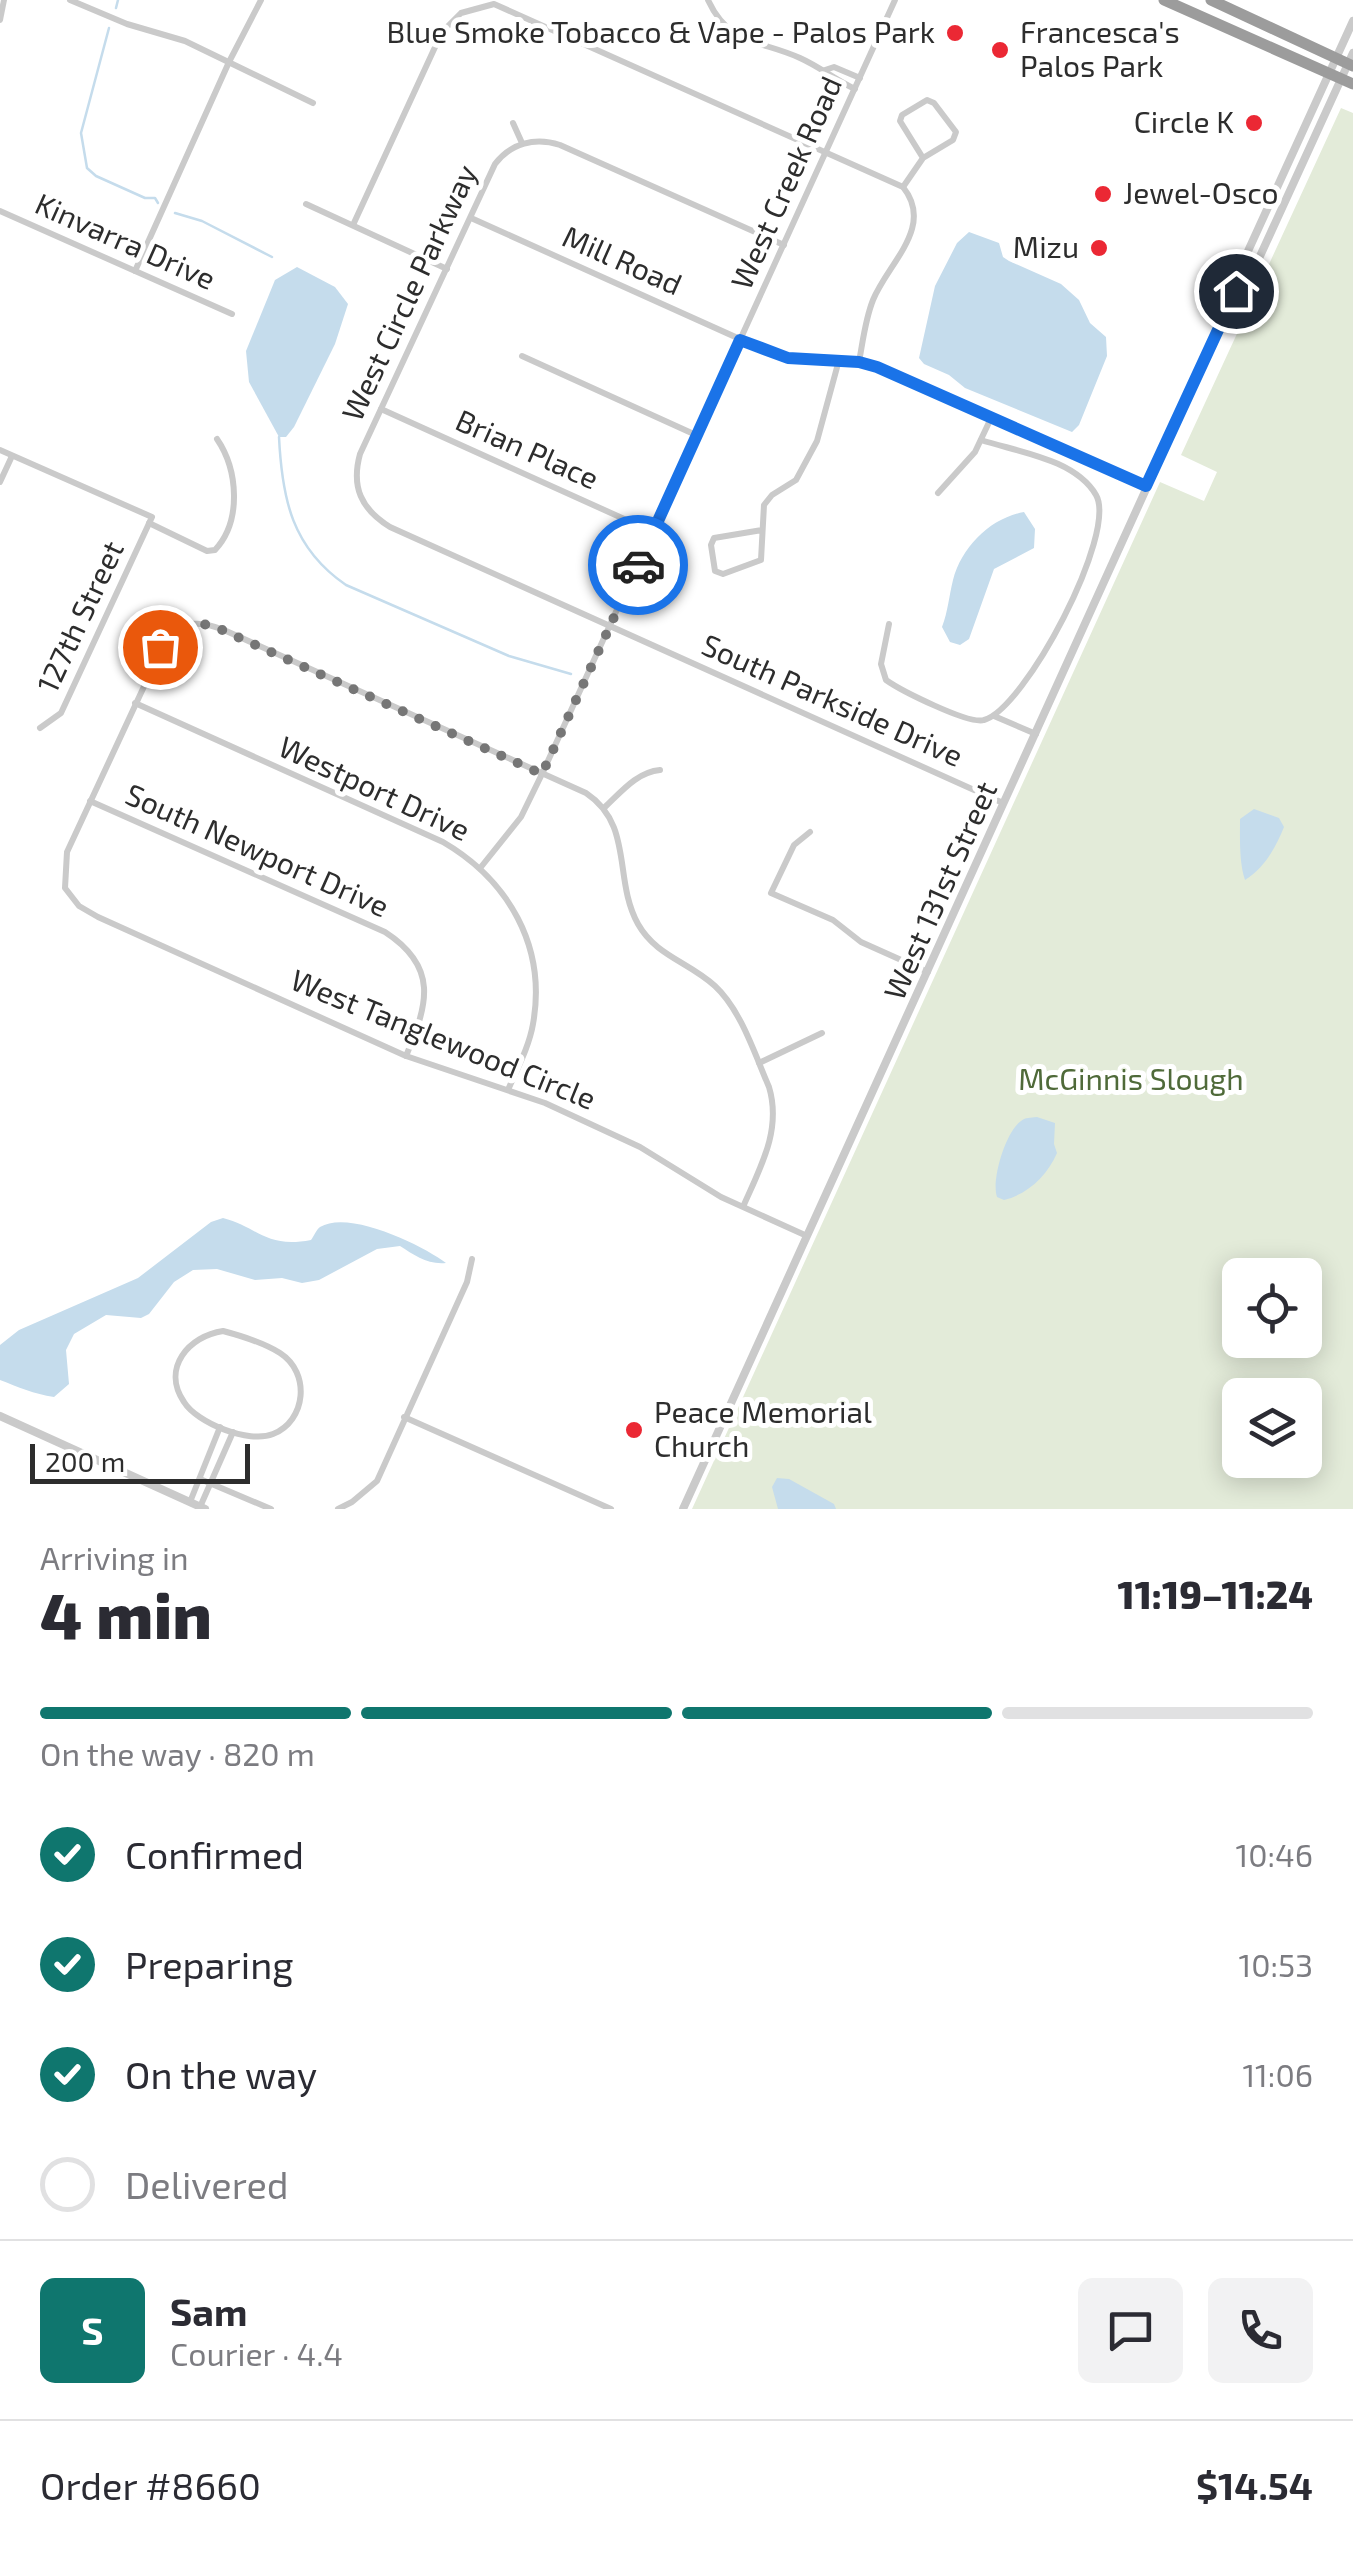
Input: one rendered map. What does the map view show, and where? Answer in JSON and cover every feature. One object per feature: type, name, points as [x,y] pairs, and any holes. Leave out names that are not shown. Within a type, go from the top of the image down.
[{"type":"highway","points":[[1164,0],[1347,81]]},
{"type":"highway","points":[[1210,0],[1348,60]]},
{"type":"street","points":[[0,20],[4,0]]},
{"type":"street","points":[[70,0],[126,24],[186,41],[313,103]]},
{"type":"street","points":[[135,271],[261,0]]},
{"type":"street","points":[[708,0],[723,24],[738,36],[756,45],[784,50],[855,89]]},
{"type":"street","name":"West Creek Road","points":[[481,866],[521,817],[542,774],[895,0]]},
{"type":"street","points":[[353,225],[442,32],[469,4],[494,4],[903,187],[913,203],[915,224],[872,302],[859,362]]},
{"type":"street","name":"West 131st Street","points":[[1236,291],[1250,278],[1347,81],[1353,20]]},
{"type":"street","name":"West 131st Street","points":[[683,1509],[930,972],[1236,291],[1238,272],[1329,73],[1348,60]]},
{"type":"street","points":[[825,70],[834,67],[860,78]]},
{"type":"street","points":[[903,187],[922,158],[953,140],[956,132],[934,103],[927,100],[900,120],[922,158]]},
{"type":"street","points":[[513,124],[522,144],[560,144],[784,245]]},
{"type":"street","name":"West Circle Parkway","points":[[370,512],[359,495],[356,474],[360,454],[495,164],[502,155],[522,144]]},
{"type":"street","points":[[306,204],[447,269]]},
{"type":"street","name":"Kinvarra Drive","points":[[0,211],[232,314]]},
{"type":"street","name":"Mill Road","points":[[471,218],[740,340],[788,358],[859,362],[992,416],[1146,486]]},
{"type":"street","points":[[522,356],[696,436]]},
{"type":"street","points":[[762,530],[714,538],[711,545],[715,571],[724,574],[757,564],[762,556],[764,505],[796,480],[816,441],[840,360]]},
{"type":"street","name":"Brian Place","points":[[382,409],[654,532]]},
{"type":"street","points":[[938,493],[975,452],[992,416]]},
{"type":"street","points":[[0,450],[150,520],[206,551],[221,544],[235,502],[228,455],[217,439]]},
{"type":"street","points":[[890,624],[880,664],[886,680],[974,721],[994,716],[1021,686],[1044,651],[1086,569],[1101,514],[1094,492],[1077,476],[1047,460],[980,440]]},
{"type":"street","points":[[0,482],[12,456]]},
{"type":"street","name":"South Parkside Drive","points":[[370,512],[390,526],[1004,804]]},
{"type":"street","name":"127th Street","points":[[40,728],[61,713],[150,520]]},
{"type":"street","points":[[90,801],[160,647],[184,624],[211,625],[224,630],[586,793],[605,807],[616,832],[636,920],[666,956],[722,993],[759,1063],[773,1102],[774,1124],[743,1207]]},
{"type":"street","name":"Westport Drive","points":[[135,703],[443,842],[481,866],[515,911],[532,956],[533,1026],[508,1090]]},
{"type":"street","points":[[994,716],[1036,734]]},
{"type":"street","points":[[605,807],[635,779],[660,770]]},
{"type":"street","name":"West Tanglewood Circle","points":[[90,801],[67,852],[65,888],[70,898],[92,915],[406,1056],[545,1103],[640,1147],[743,1207],[807,1236]]},
{"type":"street","name":"South Newport Drive","points":[[90,801],[368,924],[403,944],[417,962],[426,1000],[406,1056]]},
{"type":"street","points":[[810,832],[794,844],[771,893],[833,920],[861,942],[930,972]]},
{"type":"street","points":[[759,1063],[822,1033]]},
{"type":"street","points":[[338,1509],[377,1481],[467,1282],[472,1260]]},
{"type":"street","points":[[223,1331],[282,1354],[300,1382],[301,1401],[287,1426],[260,1438],[233,1432],[193,1413],[178,1390],[176,1371],[180,1355],[206,1333],[223,1331]]},
{"type":"street","points":[[0,1416],[202,1508],[233,1432]]},
{"type":"street","points":[[404,1417],[611,1509]]},
{"type":"street","points":[[190,1502],[220,1427]]},
{"type":"street","points":[[200,1479],[271,1509]]},
{"type":"green space","name":"McGinnis Slough","points":[[1341,108],[1353,113],[1353,1509],[692,1509],[1160,482],[1204,501],[1217,472],[1181,455]]},
{"type":"water","points":[[969,232],[999,243],[1003,257],[1009,261],[1061,284],[1079,300],[1090,323],[1106,337],[1107,356],[1079,425],[1072,432],[965,388],[919,358],[935,286],[957,243]]},
{"type":"water","points":[[297,267],[335,287],[348,304],[335,344],[294,427],[286,437],[279,437],[249,382],[246,351],[275,280]]},
{"type":"water","points":[[1024,512],[1035,529],[1034,548],[994,569],[969,639],[960,645],[950,642],[942,627],[963,556],[989,527]]},
{"type":"water","points":[[1254,809],[1279,818],[1284,827],[1269,857],[1245,880],[1240,819]]},
{"type":"water","points":[[1037,1117],[1055,1123],[1057,1153],[1053,1161],[1029,1189],[1004,1200],[997,1197],[998,1168],[1010,1135],[1023,1120]]},
{"type":"water","points":[[223,1218],[283,1242],[311,1240],[320,1227],[333,1223],[367,1226],[404,1239],[446,1263],[427,1261],[400,1246],[377,1249],[319,1280],[302,1283],[282,1278],[255,1280],[217,1269],[193,1270],[174,1282],[149,1314],[141,1318],[106,1315],[74,1334],[66,1350],[69,1384],[54,1397],[0,1380],[0,1345],[19,1330],[138,1278],[211,1222]]},
{"type":"water","points":[[777,1478],[789,1479],[834,1504],[836,1509],[778,1509],[772,1487]]},
{"type":"waterway","points":[[116,8],[118,0]]},
{"type":"waterway","points":[[109,28],[81,133],[87,168],[96,176],[145,198],[155,198],[158,203]]},
{"type":"waterway","points":[[175,213],[202,221],[272,257]]},
{"type":"waterway","points":[[279,437],[283,481],[293,520],[313,555],[328,571],[346,585],[509,656],[571,674]]},
{"type":"way so far","points":[[160,647],[184,624],[211,625],[542,774],[638,565]]},
{"type":"place","name":"Blue Smoke Tobacco & Vape - Palos Park","points":[[955,33]]},
{"type":"place","name":"Francesca's Palos Park","points":[[1000,50]]},
{"type":"place","name":"Circle K","points":[[1254,123]]},
{"type":"place","name":"Jewel-Osco","points":[[1103,194]]},
{"type":"place","name":"Mizu","points":[[1099,248]]},
{"type":"place","name":"Peace Memorial Church","points":[[634,1430]]},
{"type":"route","points":[[638,565],[740,340],[788,358],[840,360],[877,367],[1146,486],[1236,291]]}]
